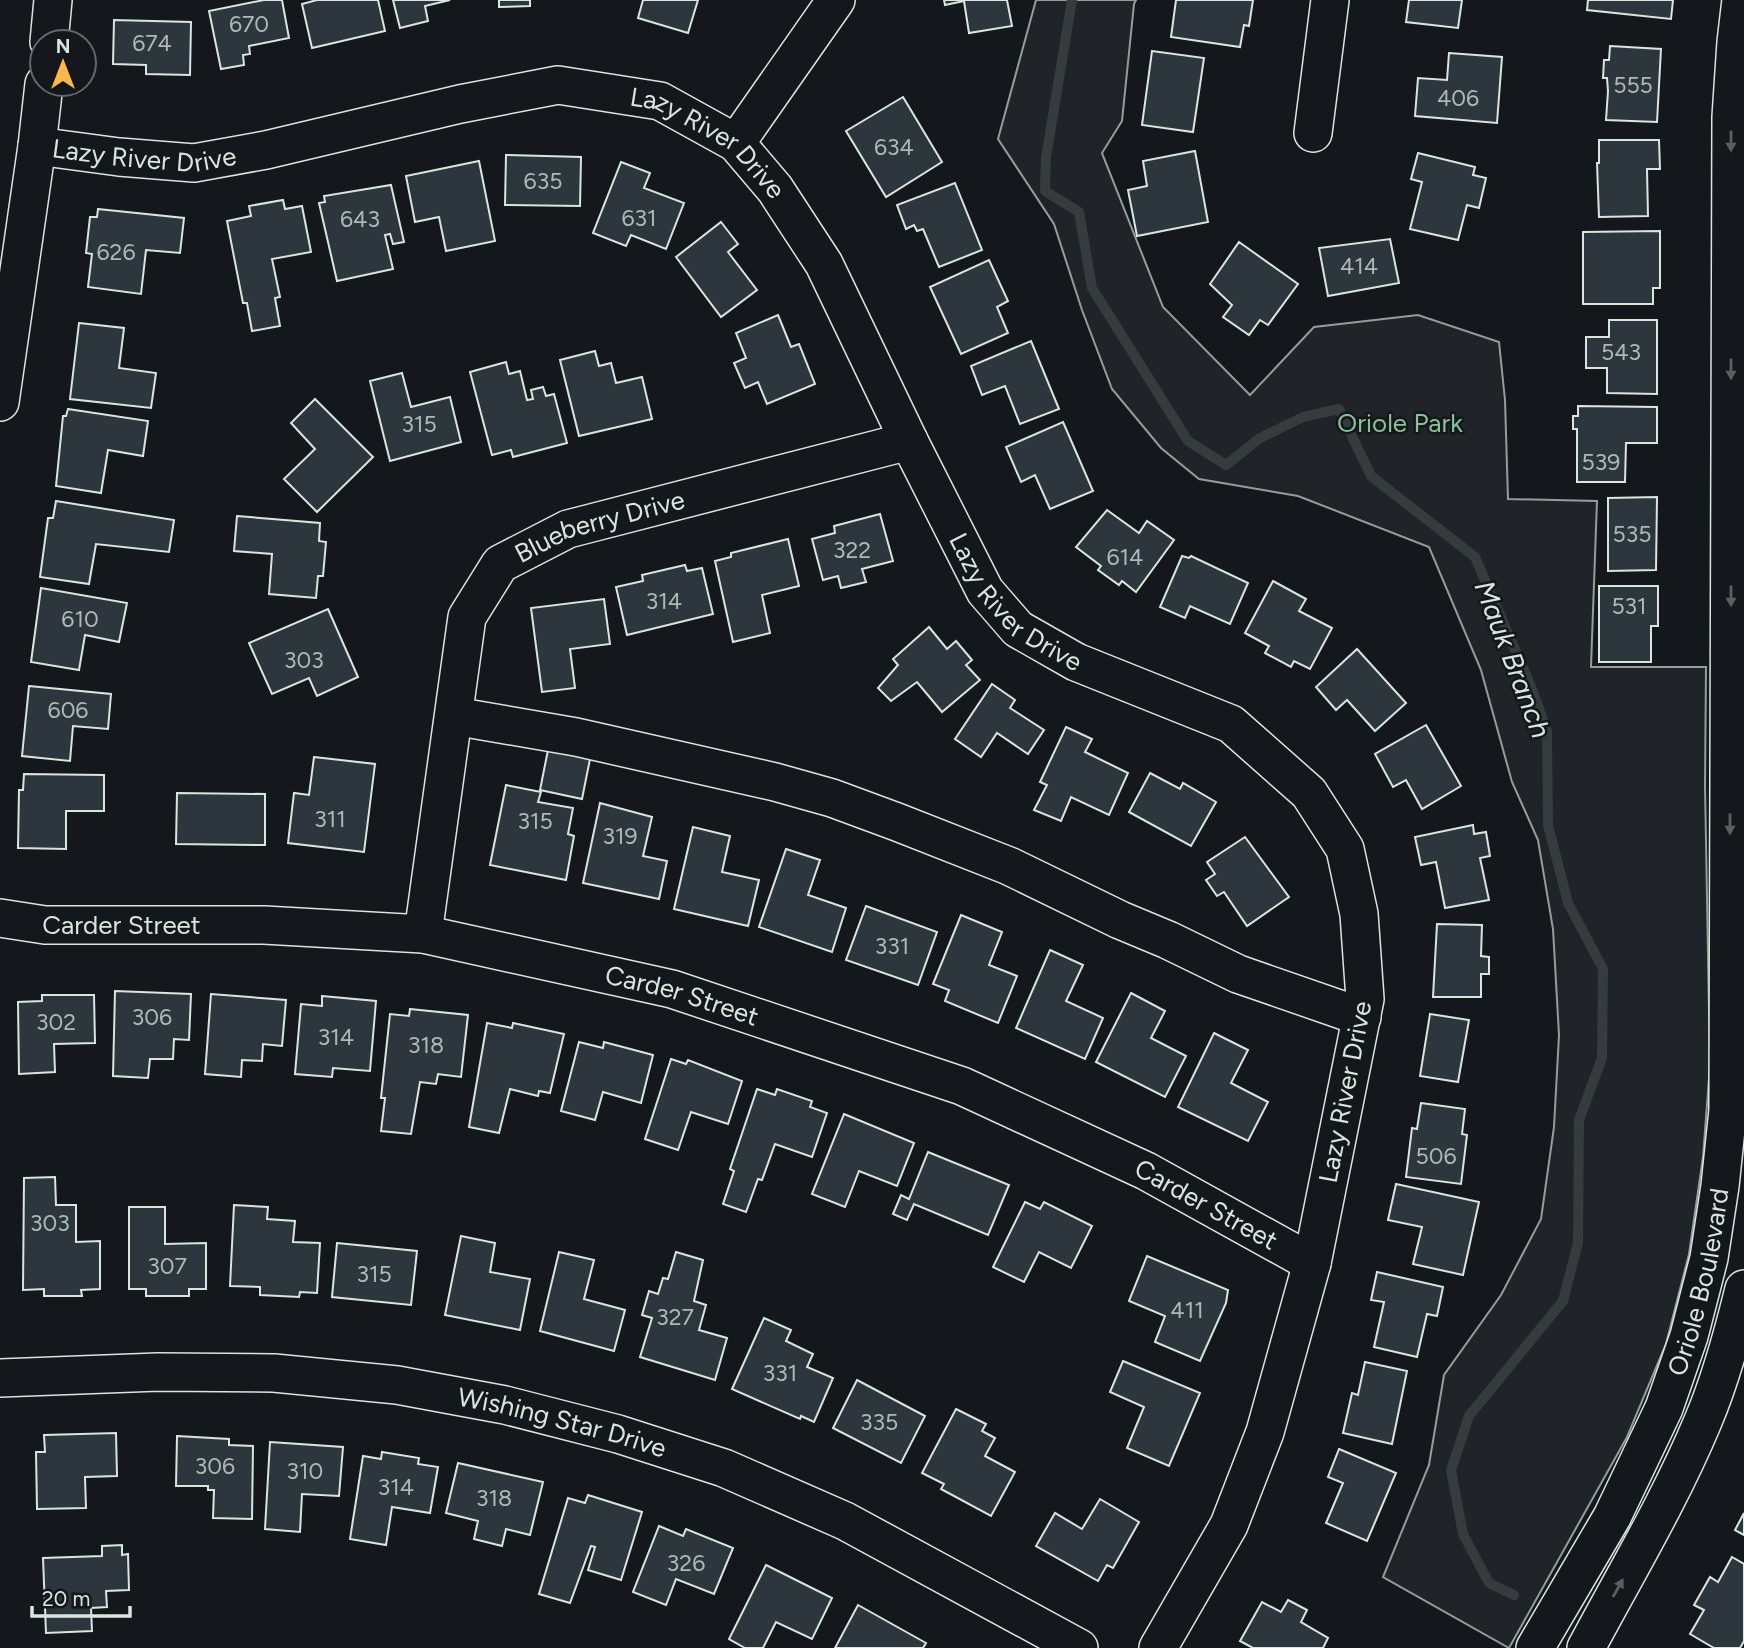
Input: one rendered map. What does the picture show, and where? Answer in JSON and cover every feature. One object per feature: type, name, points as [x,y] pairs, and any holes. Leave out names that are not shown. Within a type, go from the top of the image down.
[{"type":"street","points":[[50,28],[53,0]]},
{"type":"street","points":[[736,143],[836,0]]},
{"type":"street","points":[[1313,133],[1330,0]]},
{"type":"street","name":"Oriole Boulevard","points":[[1535,1648],[1612,1517],[1664,1408],[1689,1336],[1709,1258],[1720,1186],[1728,1110],[1731,117],[1741,0]]},
{"type":"street","name":"Lazy River Drive","points":[[37,146],[119,157],[194,163],[266,150],[460,104],[558,85],[660,101],[736,143],[775,189],[824,264],[985,591],[1018,629],[1076,662],[1231,724],[1309,793],[1345,849],[1359,914],[1365,999],[1362,1017],[1312,1263],[1265,1432],[1229,1525],[1158,1648]]},
{"type":"street","points":[[0,402],[42,98]]},
{"type":"street","name":"Blueberry Drive","points":[[423,934],[467,617],[500,564],[569,528],[909,441]]},
{"type":"street","points":[[454,716],[589,740],[775,782],[832,798],[1009,866],[1238,974],[1362,1017]]},
{"type":"street","name":"Carder Street","points":[[0,918],[46,925],[264,925],[423,934],[672,989],[962,1086],[1146,1171],[1312,1263]]},
{"type":"street","name":"Oriole Boulevard","points":[[1586,1648],[1674,1487],[1704,1420],[1736,1359],[1744,1289]]},
{"type":"street","points":[[1689,1336],[1736,1359]]},
{"type":"street","name":"Wishing Star Drive","points":[[0,1378],[158,1372],[274,1373],[397,1385],[505,1405],[618,1434],[724,1468],[845,1521],[1079,1648]]},
{"type":"green space","name":"Oriole Park","points":[[1036,0],[1136,0],[1122,121],[1102,153],[1163,307],[1250,395],[1314,327],[1418,315],[1499,342],[1505,400],[1508,499],[1597,501],[1591,667],[1706,667],[1705,786],[1710,1065],[1703,1157],[1689,1254],[1666,1344],[1627,1437],[1509,1648],[1383,1577],[1429,1465],[1444,1375],[1501,1295],[1541,1219],[1554,1127],[1559,1035],[1553,929],[1538,840],[1512,782],[1481,670],[1429,547],[1298,496],[1199,479],[1161,448],[1112,389],[1082,310],[1054,224],[998,139]]},
{"type":"building","points":[[264,0],[282,0],[289,38],[249,46],[250,54],[243,55],[244,65],[221,69],[209,11]]},
{"type":"building","points":[[317,0],[378,0],[385,31],[312,48],[302,4]]},
{"type":"building","points":[[393,0],[450,0],[425,6],[428,21],[400,28]]},
{"type":"building","points":[[499,0],[530,0],[530,6],[499,7]]},
{"type":"building","points":[[643,0],[698,0],[688,33],[638,18]]},
{"type":"building","points":[[944,0],[1007,0],[1012,26],[969,33],[964,1],[945,5]]},
{"type":"building","points":[[1176,0],[1253,0],[1249,26],[1244,25],[1240,47],[1171,37]]},
{"type":"building","points":[[1409,0],[1462,0],[1458,28],[1406,22]]},
{"type":"building","points":[[1588,0],[1673,0],[1671,19],[1587,10]]},
{"type":"building","points":[[114,20],[191,22],[190,75],[146,74],[146,65],[113,64]]},
{"type":"building","points":[[1610,46],[1661,49],[1657,122],[1606,120],[1608,91],[1607,78],[1603,78],[1604,60],[1609,60]]},
{"type":"building","points":[[1152,51],[1204,58],[1193,132],[1142,125]]},
{"type":"building","points":[[1449,53],[1502,57],[1497,123],[1415,116],[1418,78],[1447,80]]},
{"type":"building","points":[[903,97],[942,162],[886,197],[846,131]]},
{"type":"building","points":[[1599,140],[1659,140],[1660,169],[1647,169],[1648,216],[1599,217]]},
{"type":"building","points":[[1195,151],[1208,222],[1137,236],[1128,190],[1147,186],[1143,161]]},
{"type":"building","points":[[1418,153],[1475,167],[1473,175],[1486,178],[1479,208],[1467,205],[1458,240],[1410,229],[1422,182],[1411,179]]},
{"type":"building","points":[[506,155],[581,157],[580,206],[505,205]]},
{"type":"building","points":[[479,161],[495,241],[446,251],[439,217],[415,222],[406,176]]},
{"type":"building","points":[[621,162],[650,173],[644,188],[684,203],[666,249],[631,235],[626,246],[593,233]]},
{"type":"building","points":[[955,183],[982,250],[939,267],[923,229],[917,231],[914,225],[906,229],[897,205]]},
{"type":"building","points":[[391,185],[404,242],[393,244],[390,234],[385,235],[393,269],[337,281],[319,203],[325,202],[324,196]]},
{"type":"building","points":[[283,200],[285,209],[302,206],[311,252],[272,259],[280,297],[275,298],[280,326],[252,331],[247,303],[243,303],[227,221],[251,216],[249,206]]},
{"type":"building","points":[[98,209],[184,218],[180,253],[146,250],[141,294],[88,287],[92,254],[86,253],[90,217],[97,217]]},
{"type":"building","points":[[721,222],[738,244],[728,252],[757,290],[721,317],[676,257]]},
{"type":"building","points":[[1660,231],[1660,288],[1653,288],[1653,304],[1583,304],[1583,232]]},
{"type":"building","points":[[1390,239],[1399,283],[1328,296],[1319,248]]},
{"type":"building","points":[[1239,242],[1298,284],[1268,325],[1260,320],[1249,335],[1223,317],[1232,305],[1210,284]]},
{"type":"building","points":[[989,260],[1008,301],[997,307],[1008,333],[961,354],[930,287]]},
{"type":"building","points":[[778,315],[791,347],[799,344],[815,384],[767,404],[758,382],[745,388],[734,363],[746,358],[736,333]]},
{"type":"building","points":[[1609,320],[1657,320],[1657,394],[1607,393],[1607,368],[1586,368],[1586,337],[1609,337]]},
{"type":"building","points":[[79,323],[124,328],[119,368],[156,373],[151,408],[70,399]]},
{"type":"building","points":[[1031,341],[1059,409],[1020,424],[1005,386],[982,395],[971,366]]},
{"type":"building","points":[[595,351],[599,366],[611,363],[616,383],[642,377],[652,419],[579,436],[560,360]]},
{"type":"building","points":[[506,362],[509,374],[520,371],[527,400],[533,399],[531,390],[543,387],[546,396],[554,394],[567,443],[513,457],[511,450],[492,455],[470,372]]},
{"type":"building","points":[[402,373],[411,407],[450,397],[461,442],[390,461],[370,381]]},
{"type":"building","points":[[315,399],[373,457],[317,512],[284,479],[315,449],[291,423]]},
{"type":"building","points":[[1578,406],[1657,407],[1657,443],[1626,443],[1625,482],[1577,482],[1577,429],[1573,429],[1573,416],[1578,416]]},
{"type":"building","points":[[68,409],[148,421],[143,456],[108,450],[101,493],[56,486],[63,416],[66,416]]},
{"type":"building","points":[[1063,422],[1093,491],[1050,509],[1035,475],[1021,482],[1006,447]]},
{"type":"building","points":[[1657,497],[1656,570],[1608,571],[1608,498]]},
{"type":"building","points":[[56,501],[174,520],[169,552],[96,544],[89,584],[40,577],[48,518],[53,518]]},
{"type":"building","points":[[1107,510],[1139,533],[1147,521],[1174,540],[1136,592],[1122,581],[1119,585],[1098,570],[1101,566],[1076,547]]},
{"type":"building","points":[[880,514],[893,561],[862,569],[866,582],[841,588],[838,576],[823,580],[812,539],[835,533],[834,526]]},
{"type":"building","points":[[237,516],[320,523],[319,541],[326,542],[323,576],[318,576],[316,598],[269,594],[272,554],[234,551]]},
{"type":"building","points":[[788,539],[799,586],[762,595],[770,633],[733,642],[715,561],[731,557],[731,553]]},
{"type":"building","points":[[1182,556],[1191,556],[1248,583],[1230,624],[1190,606],[1185,618],[1160,607]]},
{"type":"building","points":[[685,565],[687,571],[702,568],[713,614],[627,635],[616,587],[643,581],[642,575]]},
{"type":"building","points":[[1273,581],[1306,599],[1299,611],[1332,628],[1310,669],[1294,661],[1291,667],[1265,653],[1269,646],[1245,633]]},
{"type":"building","points":[[1599,586],[1658,586],[1658,626],[1651,626],[1651,662],[1599,662]]},
{"type":"building","points":[[41,588],[127,603],[119,642],[85,635],[79,670],[31,662]]},
{"type":"building","points":[[604,599],[610,644],[570,649],[575,688],[542,692],[531,608]]},
{"type":"building","points":[[328,609],[358,677],[317,696],[309,678],[272,694],[249,643]]},
{"type":"building","points":[[929,627],[947,649],[956,641],[972,660],[966,665],[980,680],[942,712],[917,682],[891,701],[878,688],[898,665],[893,659]]},
{"type":"building","points":[[1357,649],[1406,703],[1375,731],[1347,700],[1336,710],[1316,687]]},
{"type":"building","points":[[992,684],[1015,700],[1010,708],[1044,730],[1028,754],[997,733],[981,757],[955,739]]},
{"type":"building","points":[[29,686],[111,694],[108,729],[73,726],[70,761],[22,756]]},
{"type":"building","points":[[1426,725],[1461,786],[1422,809],[1406,780],[1393,787],[1375,754]]},
{"type":"building","points":[[1066,727],[1092,739],[1085,752],[1128,773],[1109,815],[1071,797],[1061,821],[1034,810],[1047,785],[1040,782]]},
{"type":"building","points":[[549,745],[591,754],[582,799],[540,790]]},
{"type":"building","points":[[314,757],[375,764],[364,852],[288,843],[294,793],[309,795]]},
{"type":"building","points":[[1150,773],[1180,789],[1183,783],[1216,802],[1191,846],[1129,812]]},
{"type":"building","points":[[24,774],[104,775],[104,811],[66,811],[66,849],[18,848],[19,790],[23,790]]},
{"type":"building","points":[[506,785],[541,792],[538,802],[573,808],[568,834],[574,836],[566,880],[490,865]]},
{"type":"building","points":[[177,793],[265,794],[265,845],[176,844]]},
{"type":"building","points":[[600,803],[652,817],[643,856],[667,861],[659,899],[583,883]]},
{"type":"building","points":[[1473,825],[1474,834],[1486,832],[1490,856],[1480,858],[1489,900],[1445,908],[1436,862],[1421,865],[1415,837]]},
{"type":"building","points":[[693,827],[730,836],[722,872],[759,880],[748,926],[674,909]]},
{"type":"building","points":[[1245,837],[1289,897],[1247,926],[1224,892],[1217,896],[1206,880],[1215,874],[1207,862]]},
{"type":"building","points":[[786,849],[820,860],[808,895],[846,908],[832,952],[759,927]]},
{"type":"building","points":[[866,906],[937,932],[918,985],[846,960]]},
{"type":"building","points":[[961,915],[1002,932],[989,965],[1017,976],[998,1023],[945,1001],[949,990],[933,984]]},
{"type":"building","points":[[1437,924],[1482,925],[1481,956],[1489,957],[1489,974],[1481,974],[1481,997],[1433,997]]},
{"type":"building","points":[[1050,950],[1083,965],[1066,1001],[1103,1018],[1085,1059],[1016,1028]]},
{"type":"building","points":[[115,991],[191,994],[189,1040],[174,1039],[173,1059],[150,1059],[148,1078],[113,1076]]},
{"type":"building","points":[[1131,993],[1165,1011],[1151,1038],[1186,1056],[1165,1097],[1096,1062]]},
{"type":"building","points":[[211,994],[286,1000],[282,1046],[263,1044],[262,1061],[242,1060],[241,1077],[205,1074]]},
{"type":"building","points":[[42,995],[94,995],[95,1043],[54,1044],[55,1072],[19,1074],[18,1002],[42,1001]]},
{"type":"building","points":[[322,996],[376,1001],[370,1071],[333,1068],[332,1077],[295,1074],[301,1004],[322,1006]]},
{"type":"building","points":[[410,1009],[468,1015],[461,1077],[438,1074],[436,1084],[420,1082],[411,1134],[381,1131],[385,1098],[381,1098],[390,1014],[409,1016]]},
{"type":"building","points":[[1430,1014],[1469,1020],[1458,1082],[1420,1076]]},
{"type":"building","points":[[487,1023],[512,1028],[513,1023],[564,1034],[550,1093],[539,1091],[538,1096],[510,1089],[499,1133],[469,1127]]},
{"type":"building","points":[[1214,1033],[1248,1050],[1231,1083],[1268,1102],[1248,1141],[1178,1107]]},
{"type":"building","points":[[579,1042],[603,1048],[604,1042],[653,1055],[641,1103],[603,1092],[595,1120],[561,1111]]},
{"type":"building","points":[[671,1059],[686,1064],[688,1060],[742,1081],[728,1124],[691,1112],[678,1150],[645,1139]]},
{"type":"building","points":[[757,1089],[775,1095],[777,1089],[812,1101],[810,1107],[827,1113],[812,1157],[775,1144],[762,1180],[758,1179],[746,1212],[723,1204],[734,1171],[730,1169]]},
{"type":"building","points":[[1421,1103],[1465,1109],[1462,1134],[1467,1135],[1461,1184],[1406,1177],[1412,1128],[1417,1129]]},
{"type":"building","points":[[844,1114],[914,1143],[897,1186],[859,1171],[845,1207],[812,1194]]},
{"type":"building","points":[[928,1152],[1009,1185],[988,1235],[914,1204],[907,1220],[893,1214],[901,1195],[909,1199]]},
{"type":"building","points":[[55,1177],[56,1205],[76,1205],[76,1242],[100,1241],[100,1289],[81,1290],[82,1296],[44,1296],[44,1289],[23,1290],[24,1178]]},
{"type":"building","points":[[1396,1184],[1479,1202],[1463,1275],[1413,1264],[1422,1227],[1388,1220]]},
{"type":"building","points":[[1025,1202],[1040,1209],[1044,1202],[1092,1226],[1071,1268],[1039,1252],[1024,1282],[993,1267]]},
{"type":"building","points":[[234,1205],[268,1207],[267,1219],[295,1221],[293,1242],[320,1243],[317,1293],[300,1292],[299,1297],[260,1295],[260,1287],[230,1286]]},
{"type":"building","points":[[129,1207],[165,1207],[165,1244],[206,1243],[206,1289],[189,1289],[189,1296],[146,1296],[146,1289],[129,1289]]},
{"type":"building","points":[[461,1236],[495,1243],[490,1272],[530,1279],[520,1330],[445,1315]]},
{"type":"building","points":[[337,1243],[417,1251],[411,1305],[332,1297]]},
{"type":"building","points":[[559,1252],[594,1260],[584,1299],[625,1310],[614,1351],[540,1331]]},
{"type":"building","points":[[676,1252],[703,1260],[694,1301],[706,1305],[699,1330],[727,1338],[715,1380],[640,1357],[652,1318],[642,1315],[649,1291],[658,1294],[663,1278],[668,1279]]},
{"type":"building","points":[[1147,1256],[1228,1290],[1226,1303],[1200,1361],[1155,1342],[1165,1316],[1129,1301]]},
{"type":"building","points":[[1377,1272],[1443,1287],[1437,1316],[1427,1314],[1417,1357],[1374,1347],[1384,1302],[1371,1300]]},
{"type":"building","points":[[764,1318],[791,1330],[786,1341],[813,1354],[807,1367],[833,1378],[814,1422],[801,1416],[800,1419],[732,1389]]},
{"type":"building","points":[[1123,1361],[1200,1393],[1169,1466],[1127,1448],[1144,1407],[1110,1392]]},
{"type":"building","points":[[1365,1362],[1407,1371],[1392,1444],[1343,1433],[1352,1393],[1358,1395]]},
{"type":"building","points":[[857,1380],[925,1416],[901,1463],[833,1428]]},
{"type":"building","points":[[956,1409],[986,1424],[982,1431],[995,1438],[985,1456],[1015,1472],[991,1516],[941,1489],[944,1484],[922,1473]]},
{"type":"building","points":[[116,1433],[117,1476],[85,1477],[86,1508],[37,1509],[36,1452],[45,1452],[44,1435]]},
{"type":"building","points":[[177,1436],[229,1439],[229,1445],[253,1446],[252,1519],[213,1518],[214,1490],[208,1490],[208,1486],[176,1486]]},
{"type":"building","points":[[270,1442],[343,1447],[339,1496],[302,1494],[300,1532],[265,1529]]},
{"type":"building","points":[[1339,1449],[1396,1473],[1367,1541],[1326,1523],[1343,1483],[1328,1477]]},
{"type":"building","points":[[382,1452],[419,1458],[418,1464],[438,1467],[430,1513],[392,1507],[386,1545],[350,1539],[363,1456],[381,1459]]},
{"type":"building","points":[[458,1463],[543,1482],[530,1535],[506,1529],[502,1546],[474,1539],[478,1521],[446,1513]]},
{"type":"building","points":[[588,1495],[642,1512],[621,1580],[588,1570],[595,1547],[591,1546],[570,1603],[539,1594],[568,1498],[585,1503]]},
{"type":"building","points":[[1100,1499],[1139,1522],[1113,1568],[1107,1565],[1098,1581],[1036,1546],[1055,1513],[1082,1529]]},
{"type":"building","points":[[1744,1513],[1744,1535],[1735,1530]]},
{"type":"building","points":[[659,1526],[683,1536],[686,1529],[733,1548],[714,1594],[676,1579],[666,1605],[633,1592]]},
{"type":"building","points":[[122,1545],[122,1555],[128,1554],[129,1590],[106,1591],[107,1607],[91,1608],[92,1631],[46,1633],[43,1558],[102,1556],[102,1546]]},
{"type":"building","points":[[1732,1557],[1744,1564],[1744,1641],[1740,1648],[1714,1648],[1690,1634],[1704,1610],[1694,1605],[1710,1577],[1718,1582]]},
{"type":"building","points":[[766,1565],[832,1598],[812,1639],[776,1622],[763,1648],[745,1648],[729,1639]]},
{"type":"building","points":[[1288,1600],[1307,1610],[1301,1622],[1328,1638],[1323,1648],[1253,1648],[1240,1641],[1262,1602],[1281,1612]]},
{"type":"building","points":[[858,1605],[926,1643],[923,1648],[835,1648]]},
{"type":"waterway","name":"Mauk Branch","points":[[1072,0],[1046,157],[1045,191],[1079,212],[1092,288],[1188,441],[1226,465],[1260,438],[1303,417],[1339,409],[1371,476],[1475,557],[1532,689],[1547,731],[1548,825],[1568,903],[1603,969],[1602,1058],[1579,1120],[1578,1243],[1563,1301],[1469,1416],[1451,1470],[1463,1534],[1489,1583],[1514,1595]]}]
